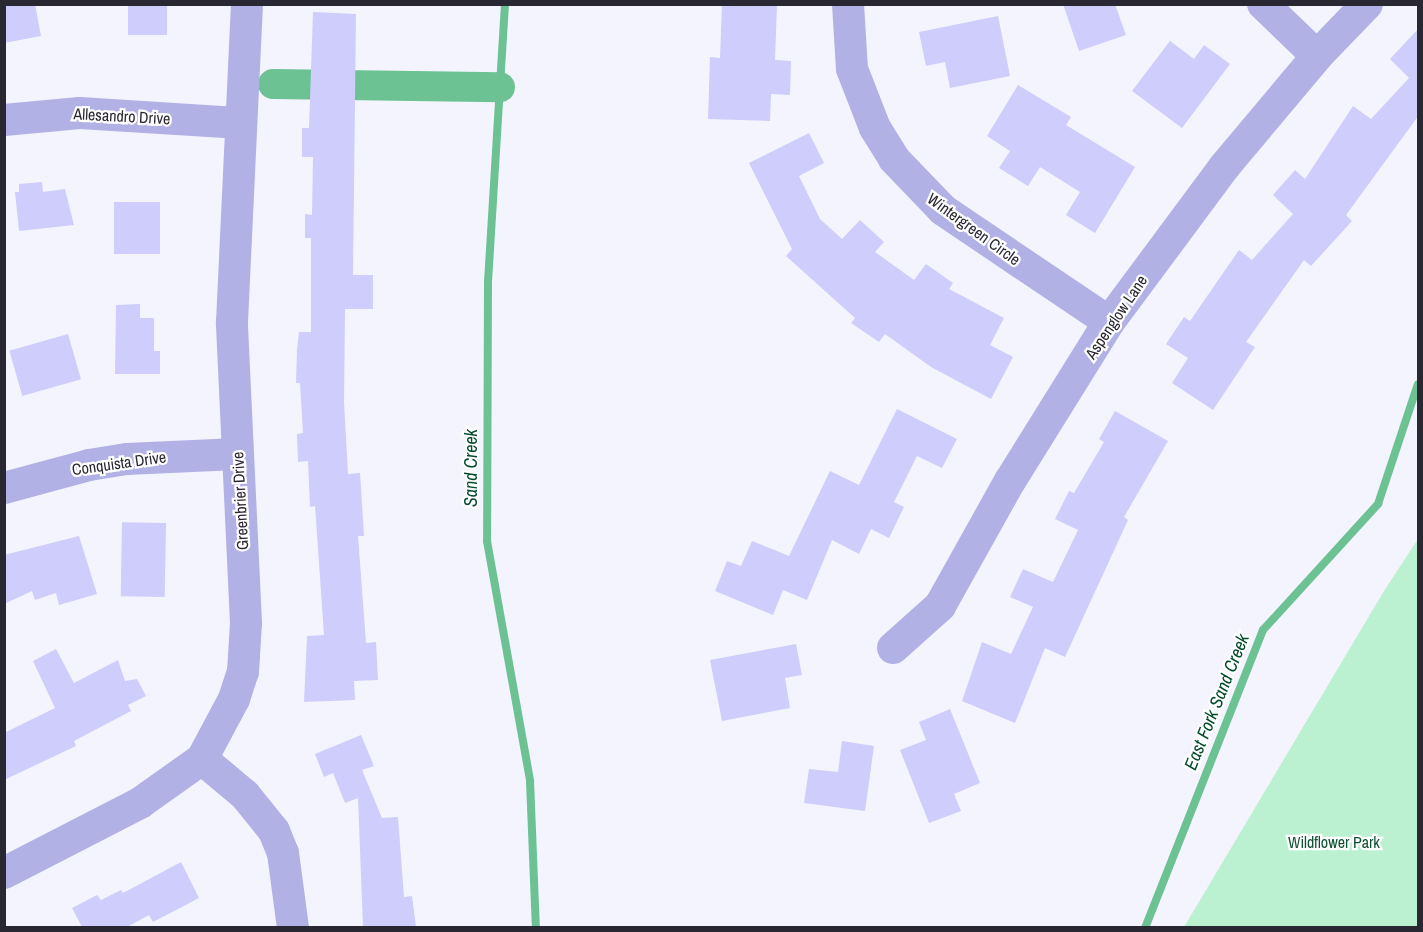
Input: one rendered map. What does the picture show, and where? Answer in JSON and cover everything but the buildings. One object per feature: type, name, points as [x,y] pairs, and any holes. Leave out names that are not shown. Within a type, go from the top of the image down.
[{"type":"street","name":"Greenbrier Drive","points":[[4,873],[140,802],[202,759],[234,699],[246,648],[232,322],[246,4]]},
{"type":"street","name":"Wintergreen Circle","points":[[848,4],[852,69],[862,100],[902,168],[943,210],[1109,322]]},
{"type":"street","points":[[1263,4],[1317,56]]},
{"type":"street","name":"Aspenglow Lane","points":[[893,648],[940,606],[1010,482],[1109,322],[1224,166],[1317,56],[1367,4]]},
{"type":"street","name":"Allesandro Drive","points":[[4,120],[80,113],[241,123]]},
{"type":"street","name":"Conquista Drive","points":[[4,488],[89,465],[127,459],[237,454]]},
{"type":"street","points":[[202,759],[245,795],[274,831],[283,853],[293,927]]},
{"type":"green space","name":"Wildflower Park","points":[[1418,539],[1418,927],[1184,927],[1384,591]]},
{"type":"waterway","name":"Sand Creek","points":[[505,4],[488,282],[487,541],[530,781],[536,928]]},
{"type":"waterway","points":[[273,84],[500,87]]},
{"type":"waterway","name":"East Fork Sand Creek","points":[[1145,928],[1263,630],[1378,504],[1418,384]]}]
